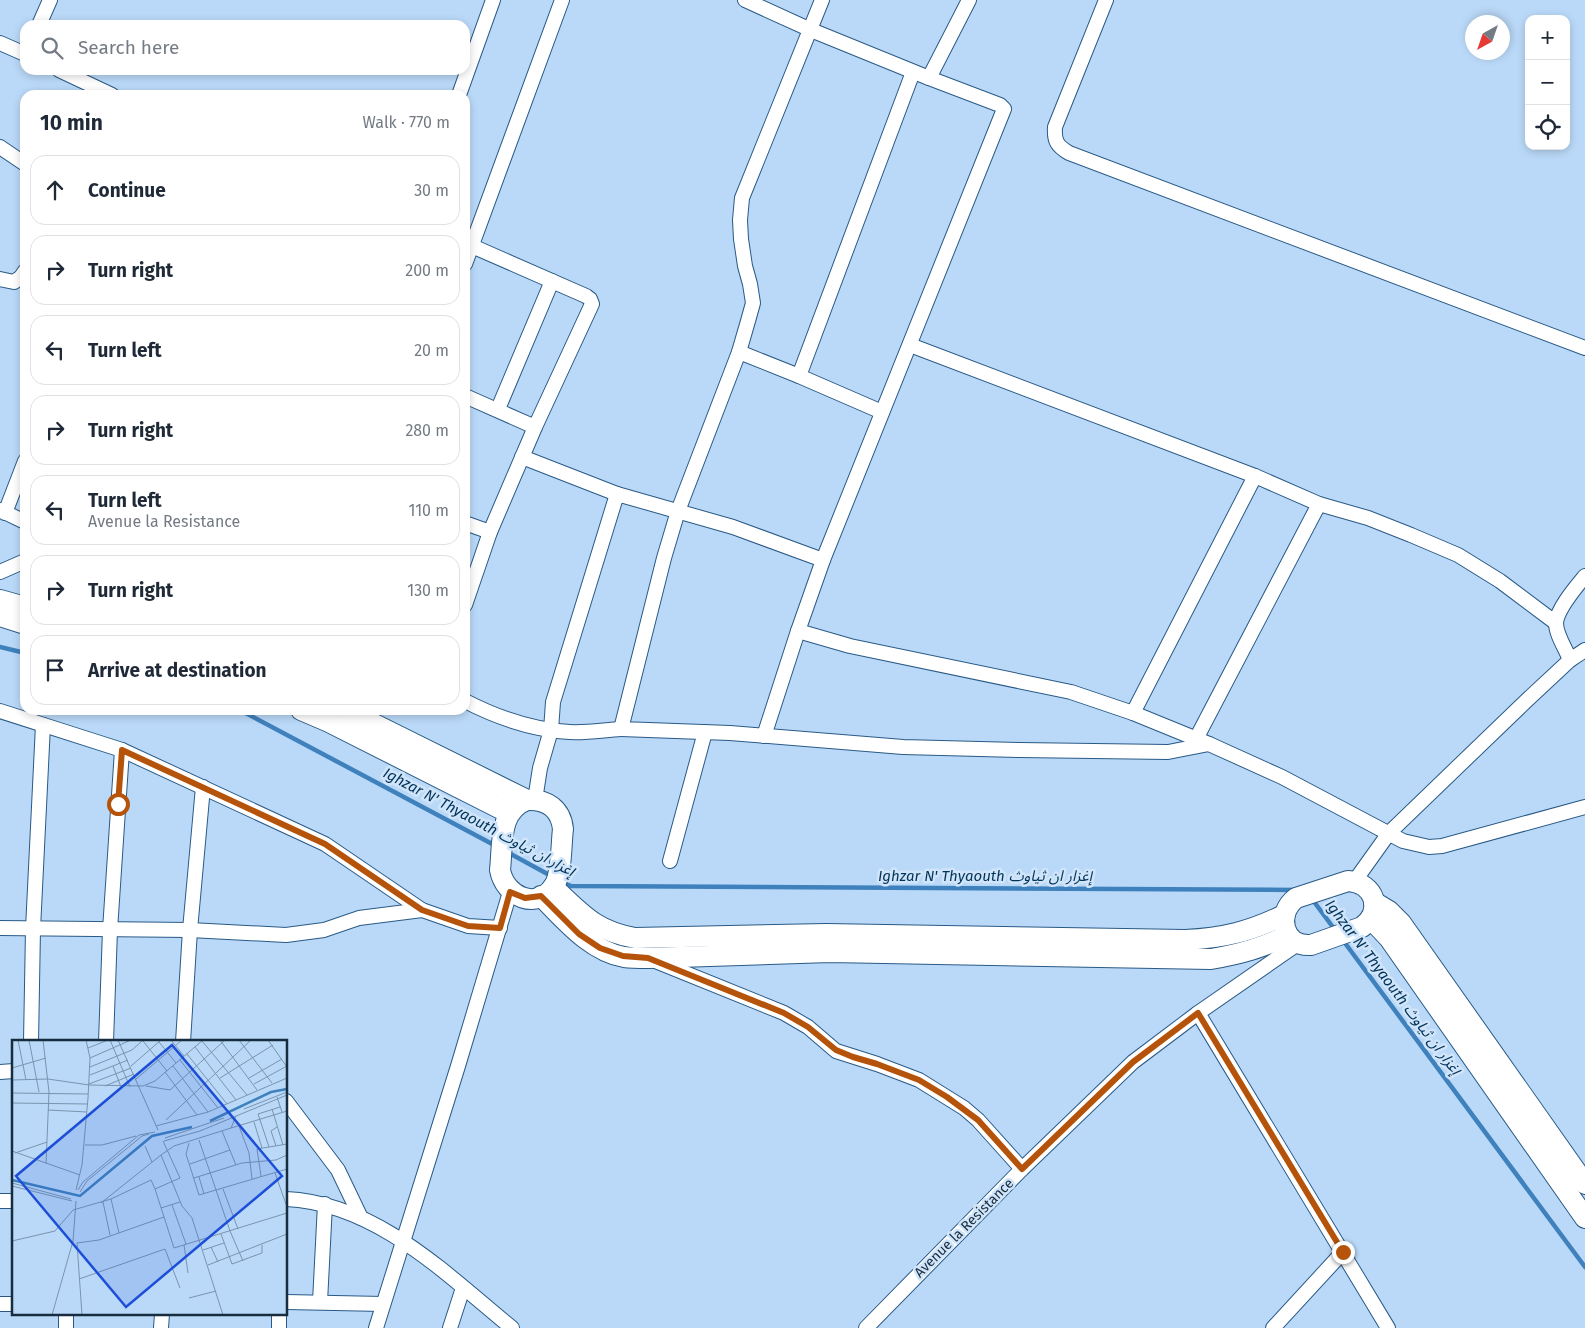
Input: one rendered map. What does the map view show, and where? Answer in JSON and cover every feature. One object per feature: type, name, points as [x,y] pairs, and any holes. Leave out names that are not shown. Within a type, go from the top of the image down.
[{"type":"street","points":[[41,20],[50,0]]},
{"type":"street","points":[[470,64],[493,0]]},
{"type":"street","points":[[470,241],[562,0]]},
{"type":"street","points":[[744,0],[913,72],[1000,105],[1004,109],[823,560],[764,736]]},
{"type":"street","points":[[621,729],[664,558],[678,512],[739,352],[752,303],[741,239],[742,198],[822,0]]},
{"type":"street","points":[[930,78],[969,0]]},
{"type":"street","points":[[1106,0],[1055,127],[1054,139],[1059,148],[1078,157],[1585,348]]},
{"type":"street","points":[[0,43],[20,52]]},
{"type":"street","points":[[799,376],[913,72]]},
{"type":"street","points":[[70,75],[101,90]]},
{"type":"street","points":[[461,90],[466,75]]},
{"type":"street","points":[[0,147],[20,161]]},
{"type":"street","points":[[470,244],[586,296],[592,304],[535,427],[490,532],[470,590]]},
{"type":"street","points":[[0,279],[14,282],[20,278]]},
{"type":"street","points":[[498,409],[552,281]]},
{"type":"street","points":[[910,345],[1254,476],[1319,504],[1368,518],[1458,555],[1500,581],[1556,623]]},
{"type":"street","points":[[739,352],[882,412]]},
{"type":"street","points":[[470,398],[535,427]]},
{"type":"street","points":[[522,457],[617,494],[733,527],[823,560]]},
{"type":"street","points":[[20,472],[2,511],[20,520]]},
{"type":"street","points":[[1133,713],[1254,476]]},
{"type":"street","points":[[531,800],[551,730],[553,702],[617,494]]},
{"type":"street","points":[[470,704],[495,716],[518,723],[572,732],[621,729],[704,732],[904,746],[1168,752],[1202,741],[1319,504]]},
{"type":"street","points":[[470,526],[490,532]]},
{"type":"street","points":[[0,572],[20,562]]},
{"type":"street","points":[[1570,660],[1556,623],[1563,606],[1585,576]]},
{"type":"street","points":[[0,600],[20,606]]},
{"type":"street","points":[[0,616],[20,622]]},
{"type":"street","points":[[798,631],[850,646],[1071,692],[1133,713],[1202,741],[1282,777],[1403,841],[1413,844],[1429,847],[1442,846],[1585,807]]},
{"type":"street","points":[[1299,941],[1285,929],[1284,915],[1290,903],[1296,898],[1348,882],[1389,833],[1570,660],[1585,650]]},
{"type":"street","points":[[0,711],[122,750],[325,844],[422,910],[468,926],[500,928]]},
{"type":"street","points":[[313,715],[509,813]]},
{"type":"street","points":[[356,715],[531,800],[549,804],[555,809],[562,822],[563,829],[557,880],[547,892],[525,898],[510,892],[500,870],[506,820],[509,813],[514,807],[531,800]]},
{"type":"street","points":[[31,1040],[33,929],[43,725]]},
{"type":"street","points":[[670,861],[704,732]]},
{"type":"street","points":[[106,1040],[110,930],[122,750]]},
{"type":"street","points":[[183,1040],[190,930],[203,787]]},
{"type":"street","points":[[1348,882],[1365,887],[1372,896],[1369,916]]},
{"type":"street","points":[[376,1328],[510,892]]},
{"type":"street","points":[[547,892],[604,930],[635,938],[826,934],[1184,940],[1210,939],[1236,934],[1284,915]]},
{"type":"street","points":[[547,892],[579,934],[600,948],[623,956],[648,958],[830,952],[1211,959],[1299,941],[1388,911],[1401,923],[1414,940],[1585,1184]]},
{"type":"street","points":[[0,928],[190,930],[286,934],[324,930],[359,918],[422,910]]},
{"type":"street","points":[[1369,916],[1389,938],[1585,1218]]},
{"type":"street","name":"Avenue la Resistance","points":[[866,1328],[1022,1169],[1133,1062],[1299,941]]},
{"type":"street","points":[[648,958],[784,1013],[844,1054],[919,1080],[953,1100],[978,1120],[1022,1169]]},
{"type":"street","points":[[1198,1013],[1388,1328]]},
{"type":"street","points":[[288,1104],[338,1170],[362,1218]]},
{"type":"street","points":[[288,1199],[325,1204],[362,1218],[402,1241],[512,1328]]},
{"type":"street","points":[[320,1302],[325,1204]]},
{"type":"street","points":[[1273,1328],[1343,1252]]},
{"type":"street","points":[[450,1328],[463,1288]]},
{"type":"street","points":[[288,1302],[383,1304]]},
{"type":"waterway","name":"Ighzar N' Thyaouth إغزار ان ثياوث","points":[[0,647],[20,652]]},
{"type":"waterway","name":"Ighzar N' Thyaouth إغزار ان ثياوث","points":[[249,715],[496,846]]},
{"type":"waterway","name":"Ighzar N' Thyaouth إغزار ان ثياوث","points":[[507,852],[553,877]]},
{"type":"waterway","name":"Ighzar N' Thyaouth إغزار ان ثياوث","points":[[562,882],[571,886],[1296,890]]},
{"type":"waterway","name":"Ighzar N' Thyaouth إغزار ان ثياوث","points":[[1312,899],[1335,930]]},
{"type":"waterway","name":"Ighzar N' Thyaouth إغزار ان ثياوث","points":[[1342,939],[1585,1267]]},
{"type":"route","points":[[118,804],[122,750],[325,844],[422,910],[439,917],[468,926],[500,928],[510,892],[525,898],[541,896],[579,934],[600,948],[623,956],[648,958],[784,1013],[808,1027],[827,1044],[844,1054],[919,1080],[964,1108],[978,1120],[1022,1169],[1133,1062],[1198,1013],[1343,1252]]}]
